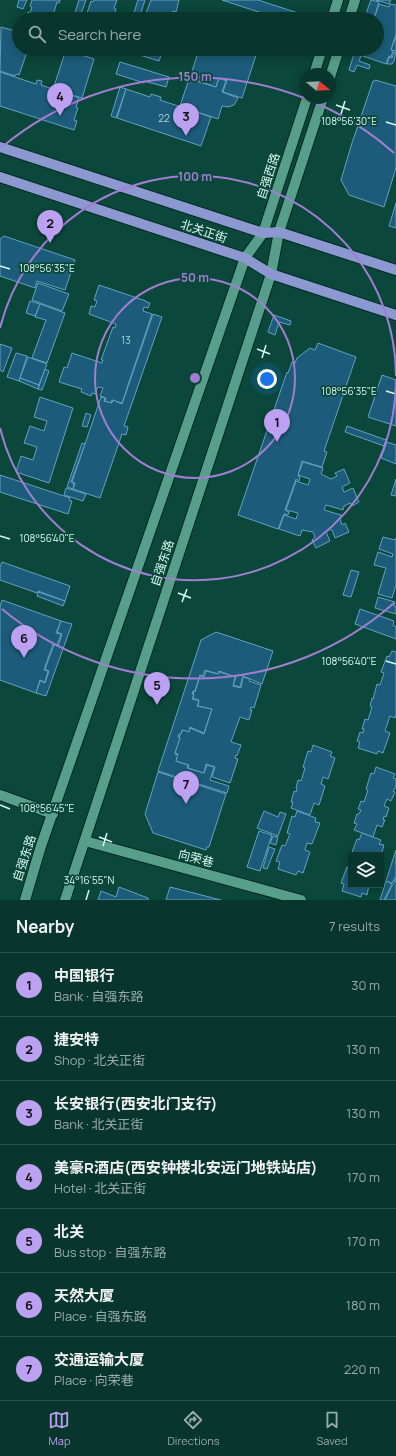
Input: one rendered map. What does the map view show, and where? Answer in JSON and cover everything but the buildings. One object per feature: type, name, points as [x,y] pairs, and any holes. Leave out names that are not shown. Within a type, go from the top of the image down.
[{"type":"main road","points":[[334,12],[338,0]]},
{"type":"main road","points":[[351,12],[355,0]]},
{"type":"main road","points":[[316,68],[320,56]]},
{"type":"main road","points":[[333,68],[337,56]]},
{"type":"main road","name":"自强西路","points":[[245,258],[263,233],[305,104]]},
{"type":"main road","points":[[279,232],[321,104]]},
{"type":"main road","name":"北关正街","points":[[0,147],[263,233],[279,232],[396,270]]},
{"type":"main road","name":"北关正街","points":[[0,177],[245,258],[271,274],[396,315]]},
{"type":"main road","name":"自强东路","points":[[65,900],[271,274],[279,232]]},
{"type":"main road","name":"自强东路","points":[[25,900],[53,814],[245,258]]},
{"type":"main road","points":[[0,795],[53,814]]},
{"type":"main road","name":"向荣巷","points":[[85,841],[301,900]]},
{"type":"place","name":"美豪R酒店(西安钟楼北安远门地铁站店)","points":[[60,116]]},
{"type":"place","name":"长安银行(西安北门支行)","points":[[186,136]]},
{"type":"place","name":"捷安特","points":[[50,243]]},
{"type":"place","name":"中国银行","points":[[277,442]]},
{"type":"place","name":"天然大厦","points":[[24,658]]},
{"type":"place","name":"北关","points":[[157,705]]},
{"type":"place","name":"交通运输大厦","points":[[186,804]]}]
